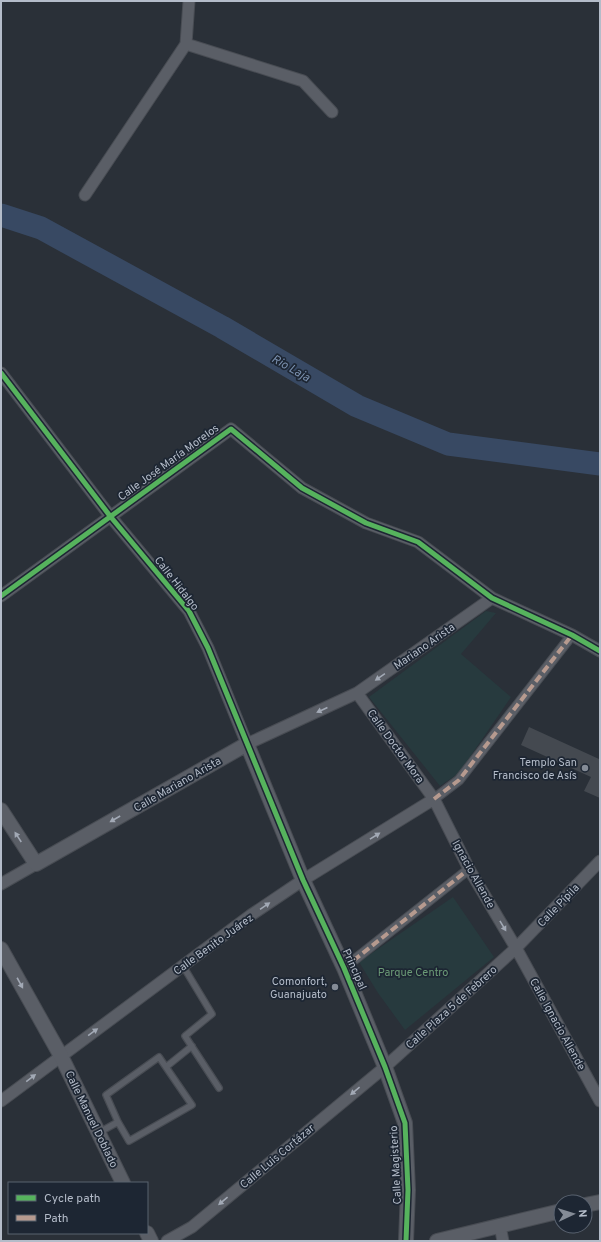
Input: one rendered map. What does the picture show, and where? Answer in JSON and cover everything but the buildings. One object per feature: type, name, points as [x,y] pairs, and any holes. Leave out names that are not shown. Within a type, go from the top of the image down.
[{"type":"street","points":[[85,195],[186,44],[190,1]]},
{"type":"street","points":[[186,44],[303,81],[332,112]]},
{"type":"street","name":"Calle Hidalgo","points":[[1,374],[110,516],[189,611],[208,648],[303,880]]},
{"type":"street","name":"Calle José María Morelos","points":[[1,596],[231,429],[302,488],[366,523],[418,542],[492,598]]},
{"type":"street","points":[[492,598],[572,635],[600,650]]},
{"type":"street","name":"Mariano Arista","points":[[357,693],[492,598]]},
{"type":"street","points":[[434,799],[459,780],[572,635]]},
{"type":"street","name":"Calle Mariano Arista","points":[[1,884],[247,744],[357,693]]},
{"type":"street","name":"Calle Doctor Mora","points":[[357,693],[434,799]]},
{"type":"street","name":"Ignacio Allende","points":[[434,799],[469,869],[516,948]]},
{"type":"street","name":"Calle Benito Juárez","points":[[1,1101],[251,915],[303,880],[434,799]]},
{"type":"street","points":[[1,810],[36,864]]},
{"type":"street","name":"Calle Pípila","points":[[516,948],[600,861]]},
{"type":"street","points":[[344,968],[469,869]]},
{"type":"street","name":"Principal","points":[[303,880],[344,968],[385,1066]]},
{"type":"street","name":"Calle Manuel Doblado","points":[[1,948],[61,1056],[122,1182]]},
{"type":"street","name":"Calle Plaza 5 de Febrero","points":[[385,1066],[516,948]]},
{"type":"street","name":"Calle Ignacio Allende","points":[[516,948],[600,1100]]},
{"type":"street","name":"Calle Luis Cortázar","points":[[167,1241],[192,1227],[385,1066]]},
{"type":"street","name":"Calle Magisterio","points":[[385,1066],[405,1123],[408,1190],[406,1241]]},
{"type":"street","points":[[437,1241],[553,1213]]},
{"type":"street","points":[[500,1226],[503,1241]]},
{"type":"lane","points":[[183,966],[212,1014],[185,1036],[219,1088]]},
{"type":"lane","points":[[166,1066],[192,1046]]},
{"type":"lane","points":[[160,1057],[192,1105],[129,1141],[118,1122],[106,1095],[160,1057]]},
{"type":"lane","points":[[98,1133],[118,1122]]},
{"type":"green space","points":[[486,611],[496,613],[461,654],[511,697],[459,773],[440,786],[369,697]]},
{"type":"green space","name":"Parque Centro","points":[[453,897],[494,957],[405,1030],[378,993],[359,962]]},
{"type":"waterway","name":"Rio Laja","points":[[1,215],[41,228],[222,327],[357,406],[448,444],[600,464]]},
{"type":"marked path","points":[[434,799],[459,780],[572,635]]},
{"type":"marked path","points":[[344,968],[469,869]]},
{"type":"cycle path","points":[[1,373],[110,516],[189,611],[208,648],[303,880],[344,968],[385,1067],[405,1123],[408,1190],[406,1241]]},
{"type":"cycle path","points":[[1,596],[231,429],[302,488],[366,523],[418,542],[492,598],[572,635],[600,651]]},
{"type":"place","name":"Templo San Francisco de Asís","points":[[585,768]]},
{"type":"place","name":"Comonfort, Guanajuato","points":[[335,987]]}]
